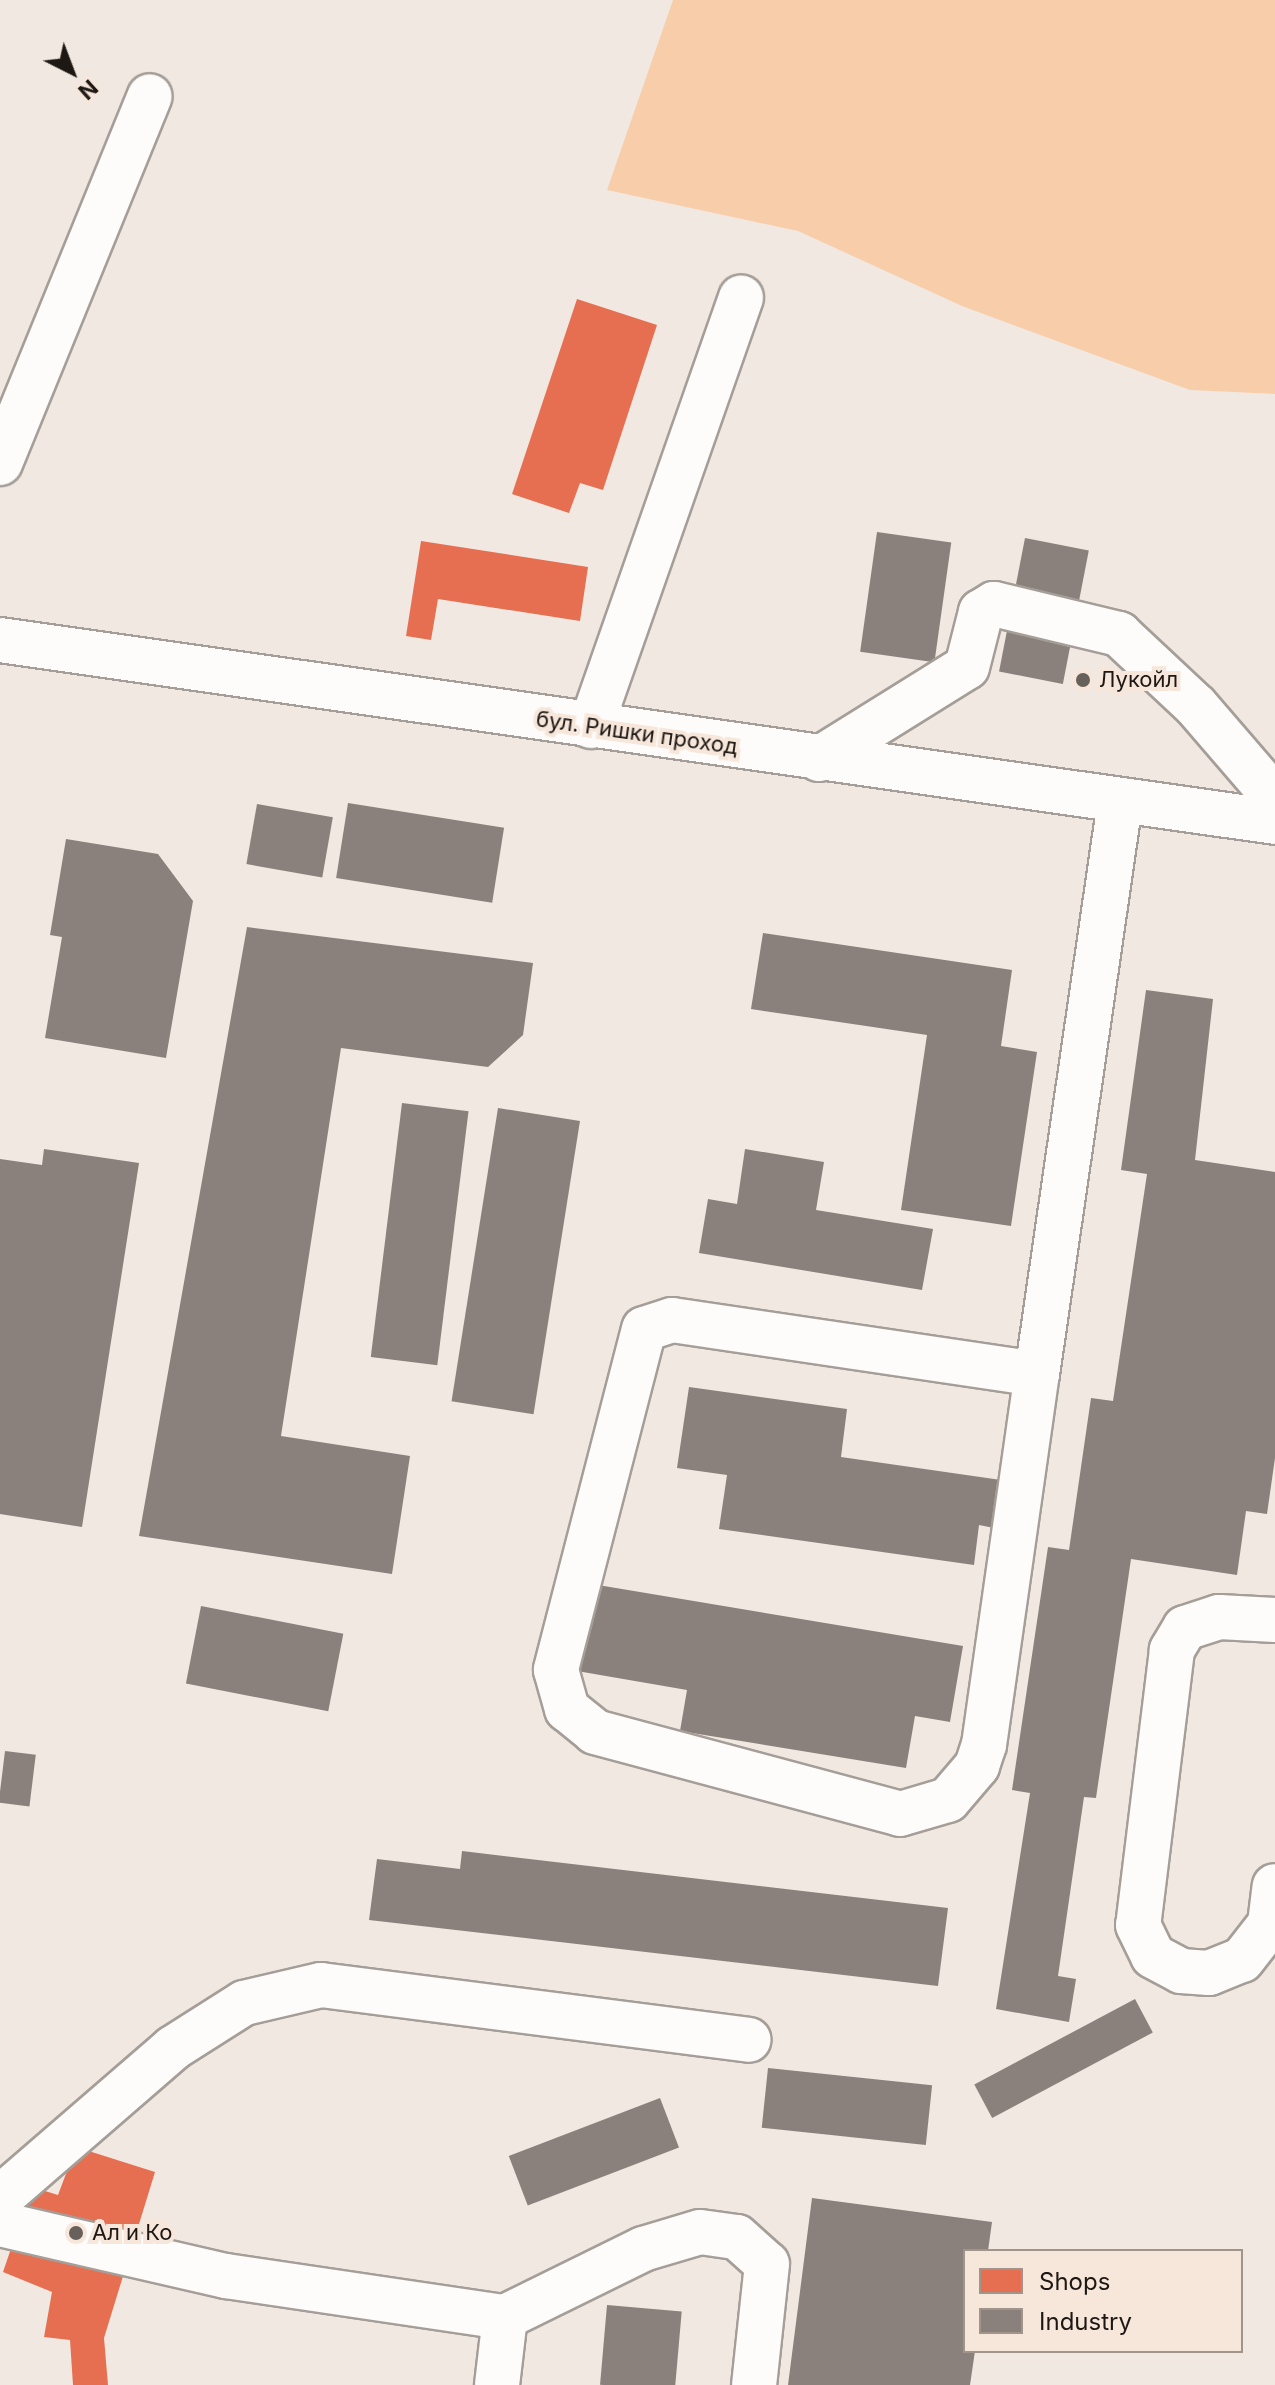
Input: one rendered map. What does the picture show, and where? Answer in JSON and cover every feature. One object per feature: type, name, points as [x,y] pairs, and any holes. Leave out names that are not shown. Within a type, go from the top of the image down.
[{"type":"main road","points":[[0,463],[150,96]]},
{"type":"main road","points":[[591,726],[741,297]]},
{"type":"main road","points":[[819,759],[967,667],[981,612],[994,604],[1119,634],[1196,706],[1275,798]]},
{"type":"main road","name":"бул. Ришки проход","points":[[0,640],[1275,822]]},
{"type":"main road","points":[[1037,1374],[672,1320],[644,1329],[556,1670],[567,1709],[595,1732],[875,1810],[900,1814],[948,1800],[977,1766],[984,1745],[1120,802]]},
{"type":"main road","points":[[1275,1620],[1219,1617],[1185,1628],[1172,1650],[1138,1925],[1153,1956],[1181,1971],[1209,1973],[1242,1960],[1270,1924],[1275,1886]]},
{"type":"main road","points":[[0,2198],[173,2048],[244,2003],[321,1985],[748,2040]]},
{"type":"main road","points":[[0,2224],[226,2276],[505,2317],[643,2249],[700,2232],[737,2237],[767,2264],[754,2385]]},
{"type":"main road","points":[[497,2385],[505,2317]]},
{"type":"shaded area","points":[[673,0],[1275,0],[1275,394],[1190,390],[962,306],[798,231],[607,190]]},
{"type":"building: Shops","points":[[577,299],[657,325],[603,490],[580,483],[569,513],[512,494]]},
{"type":"building: Shops","points":[[421,541],[588,567],[580,621],[438,599],[431,640],[406,636]]},
{"type":"building: Shops","name":"Ал и Ко","points":[[76,2147],[155,2172],[104,2338],[108,2385],[73,2385],[70,2340],[44,2337],[52,2292],[3,2272],[32,2187],[58,2195]]},
{"type":"building: Industry","points":[[877,532],[951,542],[934,662],[860,652]]},
{"type":"building: Industry","points":[[1025,538],[1089,550],[1063,684],[999,672]]},
{"type":"building: Industry","points":[[348,803],[504,828],[492,903],[336,878]]},
{"type":"building: Industry","points":[[257,804],[333,817],[322,877],[246,864]]},
{"type":"building: Industry","points":[[66,839],[158,854],[193,901],[166,1058],[45,1038],[62,937],[50,935]]},
{"type":"building: Industry","points":[[247,927],[533,963],[523,1035],[488,1067],[341,1048],[281,1436],[410,1456],[392,1574],[139,1536]]},
{"type":"building: Industry","points":[[763,933],[1012,970],[1001,1046],[1037,1052],[1011,1226],[901,1210],[927,1035],[751,1009]]},
{"type":"building: Industry","points":[[1146,990],[1213,999],[1195,1160],[1275,1172],[1275,1458],[1267,1514],[1246,1511],[1237,1575],[1131,1559],[1096,1798],[1084,1797],[1058,1976],[1076,1979],[1069,2022],[996,2009],[1030,1793],[1012,1790],[1048,1547],[1069,1550],[1091,1398],[1113,1401],[1147,1174],[1121,1170]]},
{"type":"building: Industry","points":[[402,1103],[469,1111],[437,1365],[371,1357]]},
{"type":"building: Industry","points":[[498,1108],[580,1121],[534,1414],[452,1401]]},
{"type":"building: Industry","points":[[44,1149],[139,1163],[82,1527],[0,1514],[0,1159],[42,1165]]},
{"type":"building: Industry","points":[[745,1149],[824,1162],[816,1210],[933,1229],[922,1290],[699,1253],[708,1199],[737,1204]]},
{"type":"building: Industry","points":[[689,1387],[847,1409],[841,1457],[1001,1480],[994,1528],[979,1525],[974,1565],[719,1529],[727,1475],[677,1468]]},
{"type":"building: Industry","points":[[592,1584],[963,1646],[950,1722],[915,1716],[906,1768],[680,1731],[687,1690],[577,1671]]},
{"type":"building: Industry","points":[[201,1606],[343,1634],[328,1711],[186,1684]]},
{"type":"building: Industry","points":[[5,1751],[36,1755],[29,1806],[0,1803]]},
{"type":"building: Industry","points":[[462,1851],[948,1908],[938,1986],[369,1920],[377,1859],[460,1869]]},
{"type":"building: Industry","points":[[1135,1999],[1153,2033],[992,2118],[974,2084]]},
{"type":"building: Industry","points":[[768,2068],[932,2085],[926,2145],[762,2128]]},
{"type":"building: Industry","points":[[660,2098],[679,2147],[528,2206],[509,2156]]},
{"type":"building: Industry","points":[[812,2198],[992,2222],[988,2249],[963,2249],[963,2353],[975,2353],[970,2385],[788,2385]]},
{"type":"building: Industry","points":[[607,2305],[682,2312],[675,2385],[600,2385]]},
{"type":"place","name":"Лукойл","points":[[1083,680]]},
{"type":"place","name":"Ал и Ко","points":[[76,2233]]}]
